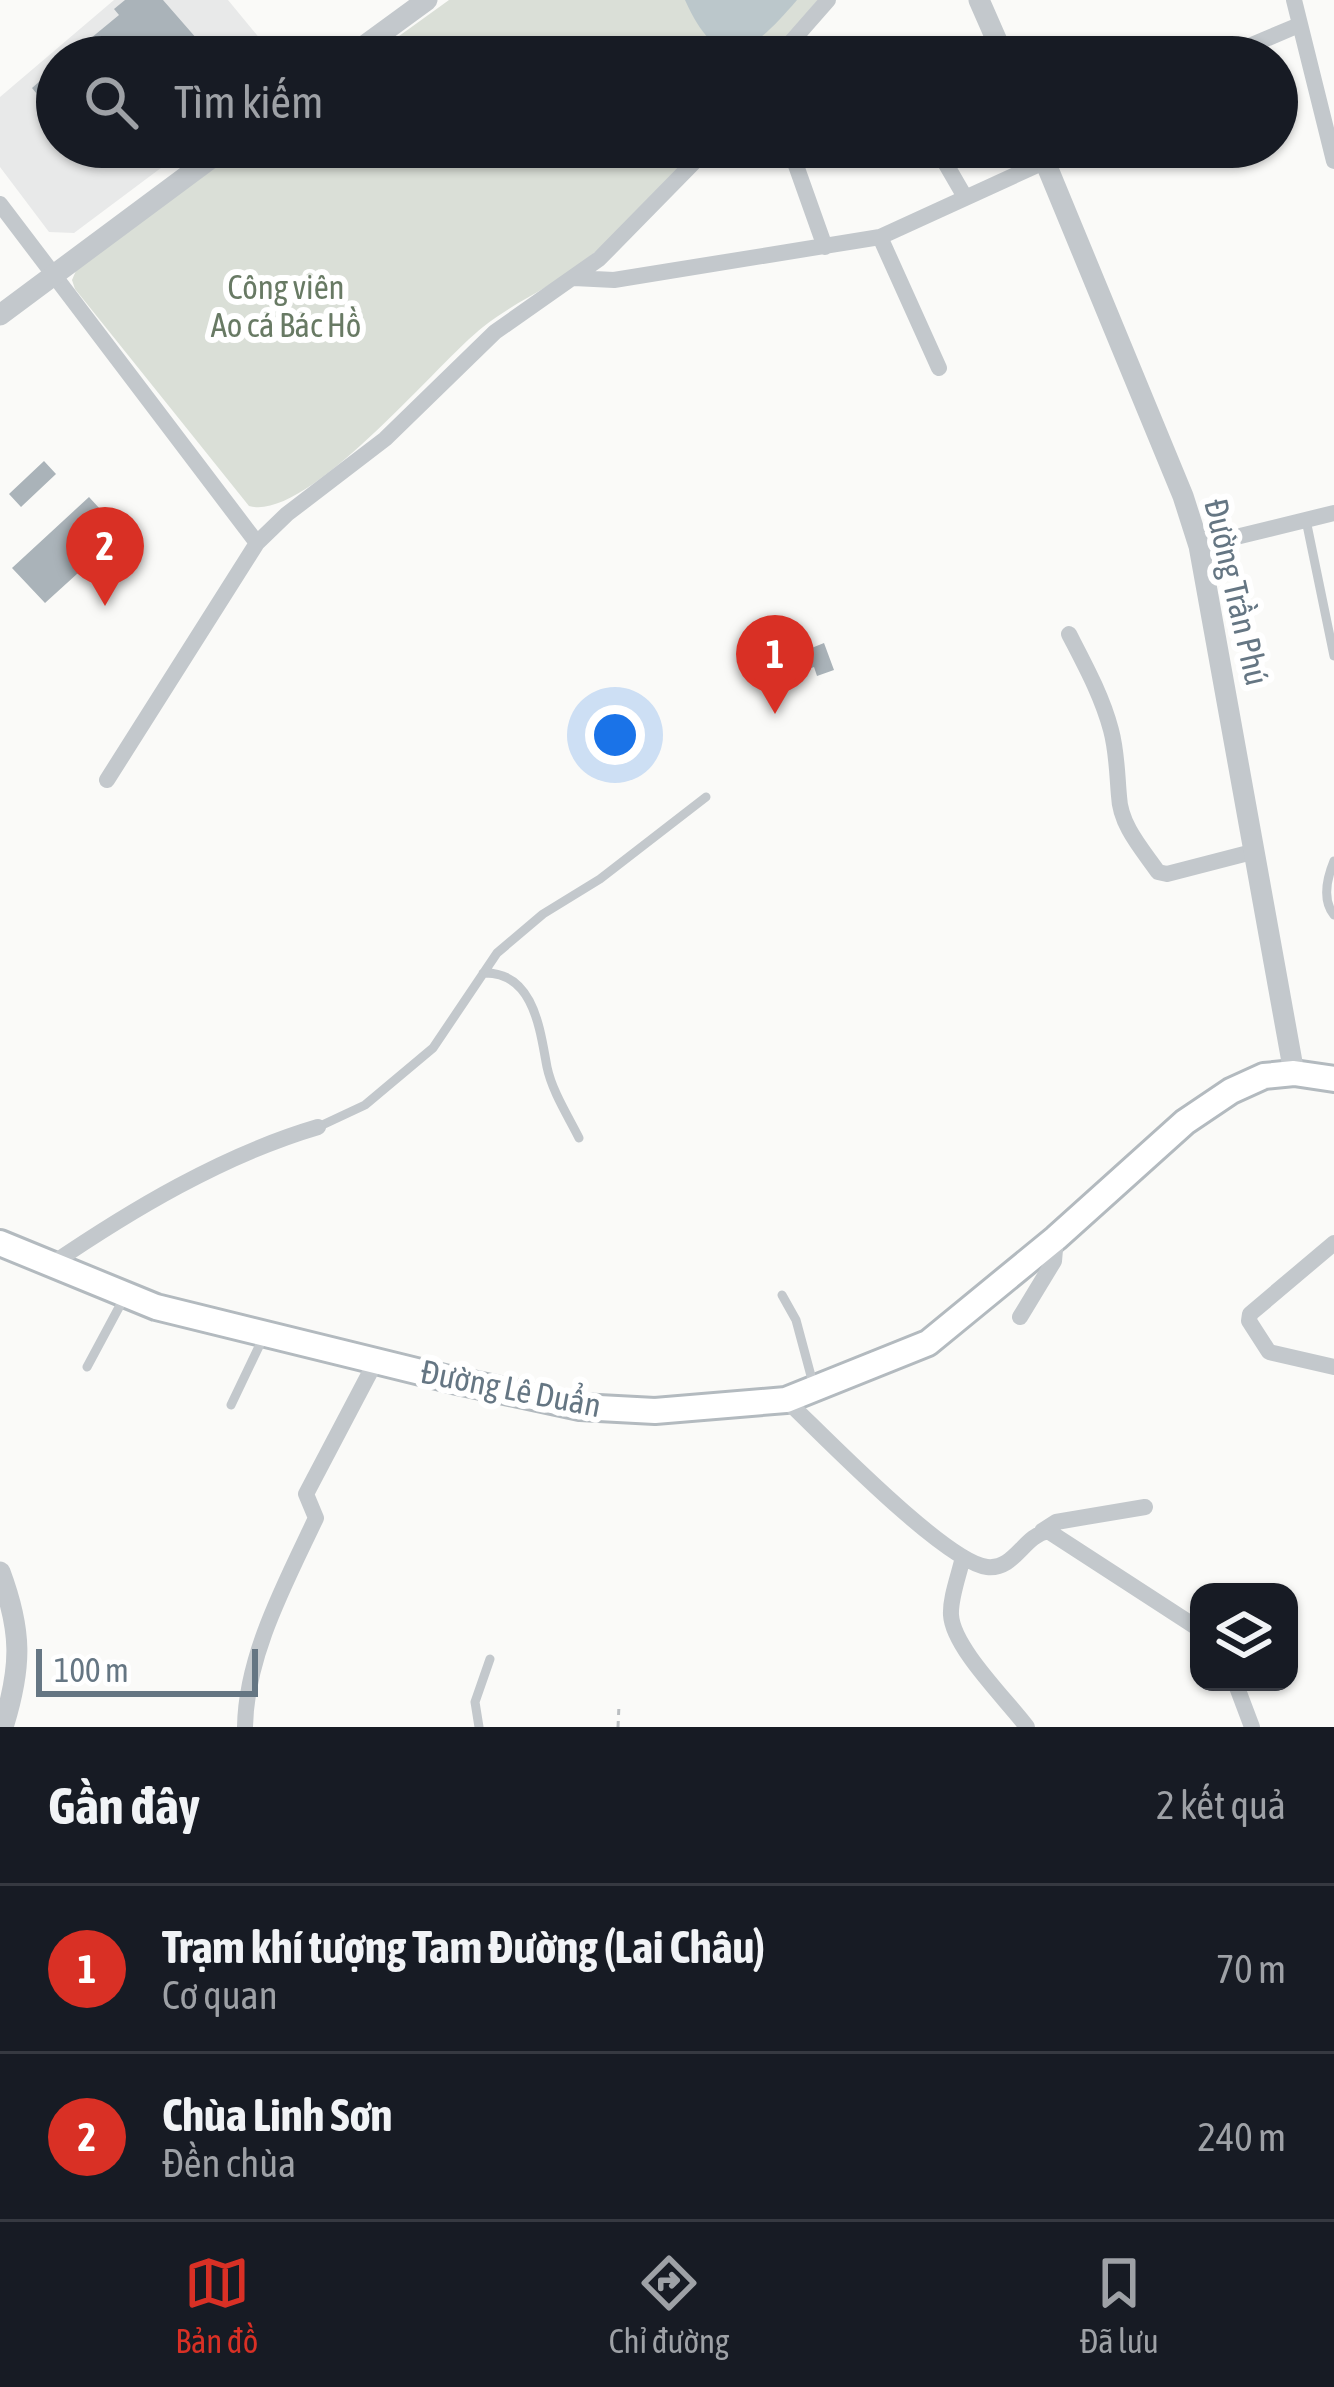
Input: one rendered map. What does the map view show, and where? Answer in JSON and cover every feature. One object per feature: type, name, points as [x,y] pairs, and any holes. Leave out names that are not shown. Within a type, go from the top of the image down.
[{"type":"main road","points":[[1294,1073],[1334,1079]]},
{"type":"main road","name":"Đường Lê Duẩn","points":[[0,1244],[124,1296],[580,1407],[655,1412],[786,1400],[928,1343],[1056,1238],[1185,1122],[1231,1091],[1264,1076],[1294,1073]]},
{"type":"street","points":[[378,36],[427,0]]},
{"type":"street","points":[[796,36],[828,0]]},
{"type":"street","points":[[980,0],[995,36]]},
{"type":"street","points":[[1294,0],[1334,160]]},
{"type":"street","points":[[1273,36],[1299,25]]},
{"type":"street","points":[[0,315],[197,168]]},
{"type":"street","points":[[107,780],[257,543],[385,439],[494,332],[599,259],[688,168]]},
{"type":"street","points":[[797,168],[825,247]]},
{"type":"street","points":[[948,168],[965,197]]},
{"type":"street","points":[[574,278],[614,280],[880,237],[1018,168]]},
{"type":"street","name":"Đường Trần Phú","points":[[1047,168],[1183,496],[1199,547],[1294,1073]]},
{"type":"street","points":[[0,204],[257,543]]},
{"type":"street","points":[[880,237],[939,368]]},
{"type":"street","points":[[1199,547],[1334,513]]},
{"type":"street","points":[[1069,634],[1111,730],[1120,778],[1118,798],[1127,827],[1158,872],[1167,874],[1256,851]]},
{"type":"street","points":[[50,1266],[166,1195],[236,1159],[318,1127]]},
{"type":"street","points":[[1020,1317],[1054,1261],[1056,1238]]},
{"type":"street","points":[[1334,1243],[1250,1314],[1249,1322],[1269,1352],[1279,1358],[1334,1367]]},
{"type":"street","points":[[245,1727],[245,1698],[268,1620],[316,1517],[306,1494],[377,1359]]},
{"type":"street","points":[[786,1400],[963,1558],[985,1567],[1000,1566],[1056,1522],[1145,1507]]},
{"type":"street","points":[[1042,1532],[1048,1531],[1190,1623]]},
{"type":"street","points":[[963,1558],[951,1615],[957,1634],[969,1657],[1028,1727]]},
{"type":"street","points":[[0,1572],[19,1634],[19,1662],[3,1727]]},
{"type":"street","points":[[1238,1691],[1252,1727]]},
{"type":"lane","points":[[1306,520],[1334,656]]},
{"type":"lane","points":[[318,1127],[365,1105],[433,1048],[497,953],[543,914],[600,879],[706,797]]},
{"type":"lane","points":[[1334,861],[1327,895],[1334,915]]},
{"type":"lane","points":[[481,974],[502,975],[518,985],[532,1004],[548,1068],[579,1138]]},
{"type":"lane","points":[[782,1295],[796,1320],[814,1388]]},
{"type":"lane","points":[[88,1367],[124,1296]]},
{"type":"lane","points":[[231,1405],[266,1333]]},
{"type":"lane","points":[[479,1727],[475,1702],[490,1658]]},
{"type":"path","points":[[618,1727],[619,1705]]},
{"type":"shaded area","points":[[114,0],[228,0],[258,36],[72,36]]},
{"type":"shaded area","points":[[685,0],[797,0],[762,36],[707,36]]},
{"type":"shaded area","points":[[36,66],[36,168],[161,168],[74,233],[49,232],[0,167],[0,97]]},
{"type":"green space","points":[[449,0],[818,0],[787,36],[399,36]]},
{"type":"green space","name":"Công viên Ao cá Bác Hồ","points":[[215,168],[681,168],[599,249],[483,327],[336,466],[274,505],[249,506],[75,289],[72,280],[78,266]]},
{"type":"building","points":[[125,0],[163,0],[194,36],[94,36],[119,15],[114,9]]},
{"type":"building","points":[[44,461],[56,474],[21,507],[9,494]]},
{"type":"building","points":[[89,497],[122,533],[45,603],[12,568]]},
{"type":"building","points":[[824,643],[834,670],[817,676],[814,667],[800,672],[794,655]]},
{"type":"place","name":"Chùa Linh Sơn","points":[[105,606]]},
{"type":"place","name":"Trạm khí tượng Tam Đường (Lai Châu)","points":[[775,714]]}]
